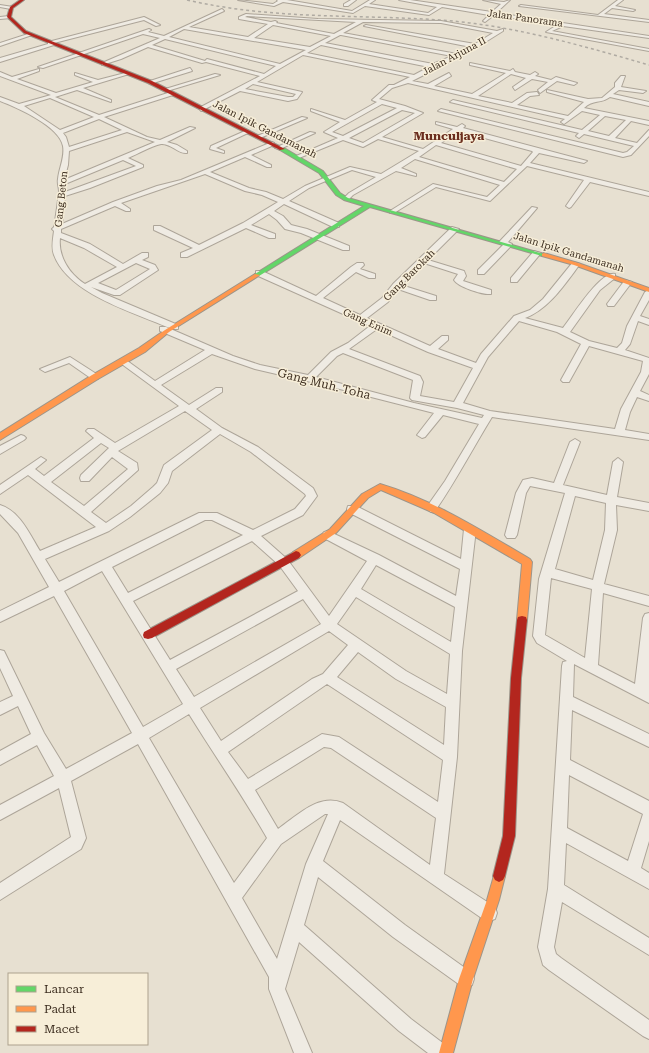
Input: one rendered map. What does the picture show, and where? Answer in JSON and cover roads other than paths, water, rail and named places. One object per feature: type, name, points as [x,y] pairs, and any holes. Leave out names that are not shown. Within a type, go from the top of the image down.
[{"type":"street","points":[[0,6],[7,15],[22,0]]},
{"type":"street","points":[[243,0],[274,5],[282,0]]},
{"type":"street","points":[[278,0],[354,12],[372,0],[417,7]]},
{"type":"street","points":[[316,0],[378,9],[429,14],[447,0]]},
{"type":"street","points":[[346,5],[354,0]]},
{"type":"street","name":"Jalan Panorama","points":[[401,0],[426,2],[649,36]]},
{"type":"street","points":[[410,0],[426,2]]},
{"type":"street","points":[[485,3],[489,0],[507,2]]},
{"type":"street","points":[[526,0],[504,21],[649,44]]},
{"type":"street","points":[[621,0],[599,15],[594,28],[649,36]]},
{"type":"street","points":[[411,12],[426,2]]},
{"type":"street","points":[[434,11],[486,19],[507,2]]},
{"type":"street","points":[[317,13],[331,3]]},
{"type":"street","points":[[485,3],[500,7]]},
{"type":"street","points":[[521,6],[599,15],[649,24]]},
{"type":"street","points":[[612,7],[633,10]]},
{"type":"street","points":[[104,64],[149,46],[222,10]]},
{"type":"street","points":[[390,14],[395,10]]},
{"type":"street","points":[[516,10],[568,18]]},
{"type":"street","points":[[573,13],[563,23],[548,32],[649,50]]},
{"type":"street","name":"Jalan Ipik Gandamanah","points":[[7,15],[22,30],[30,35],[150,82],[297,157],[318,169],[328,178],[338,194],[346,199],[576,264],[612,276],[649,291]]},
{"type":"street","points":[[441,22],[347,20],[339,24],[318,20],[246,15],[241,18],[402,45],[456,56]]},
{"type":"street","points":[[0,60],[102,28],[144,18],[158,26],[39,68],[0,80]]},
{"type":"street","points":[[265,31],[282,18],[319,26]]},
{"type":"street","points":[[619,19],[649,21]]},
{"type":"street","points":[[618,31],[619,19]]},
{"type":"street","points":[[201,109],[213,104],[263,75],[366,20],[429,29],[483,39]]},
{"type":"street","points":[[404,22],[429,29],[461,32]]},
{"type":"street","points":[[366,66],[441,22]]},
{"type":"street","name":"Jalan Arjuna II","points":[[381,102],[375,100],[388,88],[415,77],[476,46],[483,39],[490,37],[499,31],[441,22]]},
{"type":"street","points":[[357,24],[476,46]]},
{"type":"street","points":[[102,28],[128,37]]},
{"type":"street","points":[[184,28],[355,57]]},
{"type":"street","points":[[332,28],[339,35],[370,46]]},
{"type":"street","points":[[249,38],[258,32],[265,31],[339,35],[410,41],[466,51]]},
{"type":"street","points":[[142,32],[281,66]]},
{"type":"street","points":[[213,40],[224,34]]},
{"type":"street","points":[[0,45],[30,35]]},
{"type":"street","points":[[632,47],[642,36]]},
{"type":"street","points":[[92,42],[107,38]]},
{"type":"street","points":[[119,40],[129,43]]},
{"type":"street","points":[[166,52],[183,42]]},
{"type":"street","points":[[182,56],[208,43]]},
{"type":"street","points":[[321,44],[434,66]]},
{"type":"street","points":[[149,46],[166,52],[263,75]]},
{"type":"street","points":[[334,53],[342,48]]},
{"type":"street","points":[[150,82],[193,69],[223,51]]},
{"type":"street","points":[[304,54],[415,77]]},
{"type":"street","points":[[439,59],[446,60]]},
{"type":"street","points":[[478,61],[472,64],[553,82]]},
{"type":"street","points":[[491,68],[501,62]]},
{"type":"street","points":[[68,65],[74,63]]},
{"type":"street","points":[[338,69],[350,63]]},
{"type":"street","points":[[473,96],[518,67]]},
{"type":"street","points":[[418,70],[425,72]]},
{"type":"street","points":[[516,88],[540,71]]},
{"type":"street","points":[[19,106],[128,73]]},
{"type":"street","points":[[0,74],[11,77],[128,130],[175,146],[185,152]]},
{"type":"street","points":[[77,74],[99,82]]},
{"type":"street","points":[[59,132],[217,75]]},
{"type":"street","points":[[429,86],[449,75]]},
{"type":"street","points":[[618,88],[618,83],[623,77]]},
{"type":"street","points":[[548,89],[556,79],[574,83]]},
{"type":"street","points":[[406,81],[569,118]]},
{"type":"street","points":[[239,89],[288,99],[295,98],[300,94],[251,82]]},
{"type":"street","points":[[78,88],[109,101]]},
{"type":"street","points":[[548,89],[588,101],[602,100],[618,88],[643,91]]},
{"type":"street","points":[[513,105],[529,94],[538,93],[548,89],[560,89]]},
{"type":"street","points":[[609,95],[649,104]]},
{"type":"street","points":[[0,99],[19,106],[52,126],[59,132],[67,150],[128,130]]},
{"type":"street","points":[[547,137],[588,101]]},
{"type":"street","points":[[381,102],[403,107],[420,112],[360,145],[327,132],[381,102]]},
{"type":"street","points":[[453,102],[638,146]]},
{"type":"street","points":[[346,199],[351,194],[396,169],[497,102]]},
{"type":"street","points":[[297,157],[343,138],[403,107]]},
{"type":"street","points":[[580,109],[649,123]]},
{"type":"street","points":[[313,110],[323,115],[346,122]]},
{"type":"street","points":[[441,111],[625,155],[629,154],[638,146],[649,132]]},
{"type":"street","points":[[571,143],[604,114]]},
{"type":"street","points":[[434,116],[466,123]]},
{"type":"street","points":[[258,137],[304,118]]},
{"type":"street","points":[[352,118],[388,130]]},
{"type":"street","points":[[610,139],[630,119]]},
{"type":"street","points":[[438,123],[535,150],[584,161]]},
{"type":"street","points":[[62,183],[192,128]]},
{"type":"street","points":[[222,152],[213,149],[213,147],[247,132]]},
{"type":"street","points":[[57,231],[115,202],[159,187],[178,183],[245,155],[312,133]]},
{"type":"street","points":[[376,137],[424,151]]},
{"type":"street","points":[[435,143],[524,166],[649,194]]},
{"type":"street","name":"Gang Beton","points":[[67,150],[56,244],[59,259],[71,276],[113,301],[137,310],[171,329]]},
{"type":"street","points":[[392,212],[435,185],[487,200],[524,166],[536,152],[535,150]]},
{"type":"street","points":[[245,155],[269,166]]},
{"type":"street","points":[[414,157],[504,184]]},
{"type":"street","points":[[61,195],[88,187],[141,166],[124,158]]},
{"type":"street","points":[[184,255],[246,225],[306,187],[352,168],[382,177]]},
{"type":"street","points":[[396,169],[414,175]]},
{"type":"street","points":[[205,172],[235,186],[264,193],[336,225]]},
{"type":"street","points":[[164,177],[178,183]]},
{"type":"street","points":[[569,206],[588,180]]},
{"type":"street","points":[[115,202],[128,210]]},
{"type":"street","points":[[0,437],[95,377],[123,362],[171,329],[317,236],[368,206]]},
{"type":"street","points":[[481,272],[534,208]]},
{"type":"street","points":[[269,211],[280,218],[288,227],[317,236],[346,248]]},
{"type":"street","points":[[246,225],[272,236]]},
{"type":"street","points":[[157,228],[199,248]]},
{"type":"street","name":"Gang Barokah","points":[[361,318],[386,300],[396,286],[455,229]]},
{"type":"street","points":[[57,231],[123,267]]},
{"type":"street","points":[[514,280],[537,253]]},
{"type":"street","points":[[88,285],[145,255]]},
{"type":"street","points":[[88,285],[114,293],[120,292],[154,270],[152,267],[136,260]]},
{"type":"street","points":[[424,260],[461,273],[462,276],[459,282],[473,291],[488,292]]},
{"type":"street","points":[[457,405],[484,356],[517,318],[529,315],[537,310],[554,293],[576,264]]},
{"type":"street","points":[[318,299],[357,267],[372,276]]},
{"type":"street","name":"Gang Enim","points":[[259,273],[431,350],[478,366]]},
{"type":"street","points":[[565,332],[597,288],[612,276]]},
{"type":"street","points":[[612,304],[628,282]]},
{"type":"street","points":[[396,286],[433,298]]},
{"type":"street","points":[[619,352],[626,344],[635,317],[649,291]]},
{"type":"street","points":[[103,306],[116,305],[171,329]]},
{"type":"street","points":[[635,317],[649,322]]},
{"type":"street","points":[[517,318],[565,332],[586,344],[640,357],[648,363],[645,377],[634,392],[625,410],[619,433]]},
{"type":"street","points":[[313,375],[334,354],[343,350],[376,325]]},
{"type":"street","name":"Gang Muh. Toha","points":[[171,329],[212,350],[258,367],[313,375],[408,404],[441,411],[488,418]]},
{"type":"street","points":[[431,350],[444,338]]},
{"type":"street","points":[[566,380],[586,344]]},
{"type":"street","points":[[156,384],[212,350]]},
{"type":"street","points":[[343,350],[417,378],[418,382],[415,398],[457,405],[488,418],[649,437]]},
{"type":"street","points":[[45,369],[70,360],[95,377]]},
{"type":"street","points":[[123,362],[219,430],[234,436],[277,466],[309,491],[312,496],[298,512],[126,599]]},
{"type":"street","points":[[85,478],[113,450],[176,411],[188,408],[219,390]]},
{"type":"street","points":[[634,392],[649,398]]},
{"type":"street","points":[[422,435],[441,411]]},
{"type":"street","points":[[431,508],[449,483],[466,451],[488,418]]},
{"type":"street","points":[[38,557],[105,528],[117,521],[157,489],[164,480],[165,472],[168,468],[219,430]]},
{"type":"street","points":[[85,511],[133,470],[133,466],[101,438],[91,432]]},
{"type":"street","points":[[0,452],[21,438]]},
{"type":"street","points":[[45,481],[75,459],[86,448],[101,438]]},
{"type":"street","points":[[557,488],[574,442]]},
{"type":"street","points":[[0,490],[41,460]]},
{"type":"street","points":[[591,668],[598,586],[611,530],[611,500],[618,462]]},
{"type":"street","points":[[29,470],[85,511],[105,528]]},
{"type":"street","points":[[510,535],[524,486],[529,482],[649,507]]},
{"type":"street","points":[[148,635],[283,562],[328,535],[352,509],[380,487],[404,494],[525,559],[528,565],[516,678],[510,825],[489,913],[466,979],[446,1053]]},
{"type":"street","points":[[571,490],[545,578],[539,636],[546,642],[591,668],[645,695],[649,618]]},
{"type":"street","points":[[0,509],[10,515],[17,522],[233,897],[277,976],[277,989],[303,1053]]},
{"type":"street","points":[[352,509],[467,567]]},
{"type":"street","points":[[0,617],[57,590],[104,564],[208,515],[253,535],[283,562],[304,593],[329,625],[401,675],[454,705]]},
{"type":"street","points":[[436,878],[450,757],[456,651],[467,567],[470,530]]},
{"type":"street","points":[[328,535],[375,558],[418,583],[462,605]]},
{"type":"street","points":[[0,813],[140,736],[329,625],[375,558]]},
{"type":"street","points":[[104,564],[193,705],[219,750],[246,788],[276,839]]},
{"type":"street","points":[[548,572],[649,600]]},
{"type":"street","points":[[354,590],[405,622],[456,651]]},
{"type":"street","points":[[168,667],[304,593]]},
{"type":"street","points":[[219,750],[317,683],[328,678],[357,644]]},
{"type":"street","points":[[0,892],[76,844],[79,838],[63,777],[38,737],[21,698],[1,660]]},
{"type":"street","points":[[568,666],[556,889],[546,947],[549,959],[649,1029]]},
{"type":"street","points":[[328,678],[450,757]]},
{"type":"street","points":[[0,709],[21,698]]},
{"type":"street","points":[[565,700],[649,741]]},
{"type":"street","points":[[0,758],[38,737]]},
{"type":"street","points":[[246,788],[322,740],[326,739],[334,742],[444,815]]},
{"type":"street","points":[[563,764],[649,809]]},
{"type":"street","points":[[233,897],[276,839],[323,807],[333,806],[489,913]]},
{"type":"street","points":[[277,989],[314,864],[338,808]]},
{"type":"street","points":[[632,872],[649,817]]},
{"type":"street","points":[[560,832],[649,881]]},
{"type":"street","points":[[314,864],[399,931],[466,979]]},
{"type":"street","points":[[556,889],[649,947]]},
{"type":"street","points":[[295,928],[405,1025],[442,1053]]},
{"type":"railway","points":[[187,0],[251,11],[282,14],[407,18],[493,26],[545,37],[649,65]]},
{"type":"district","name":"Munculjaya","points":[[449,136]]}]
